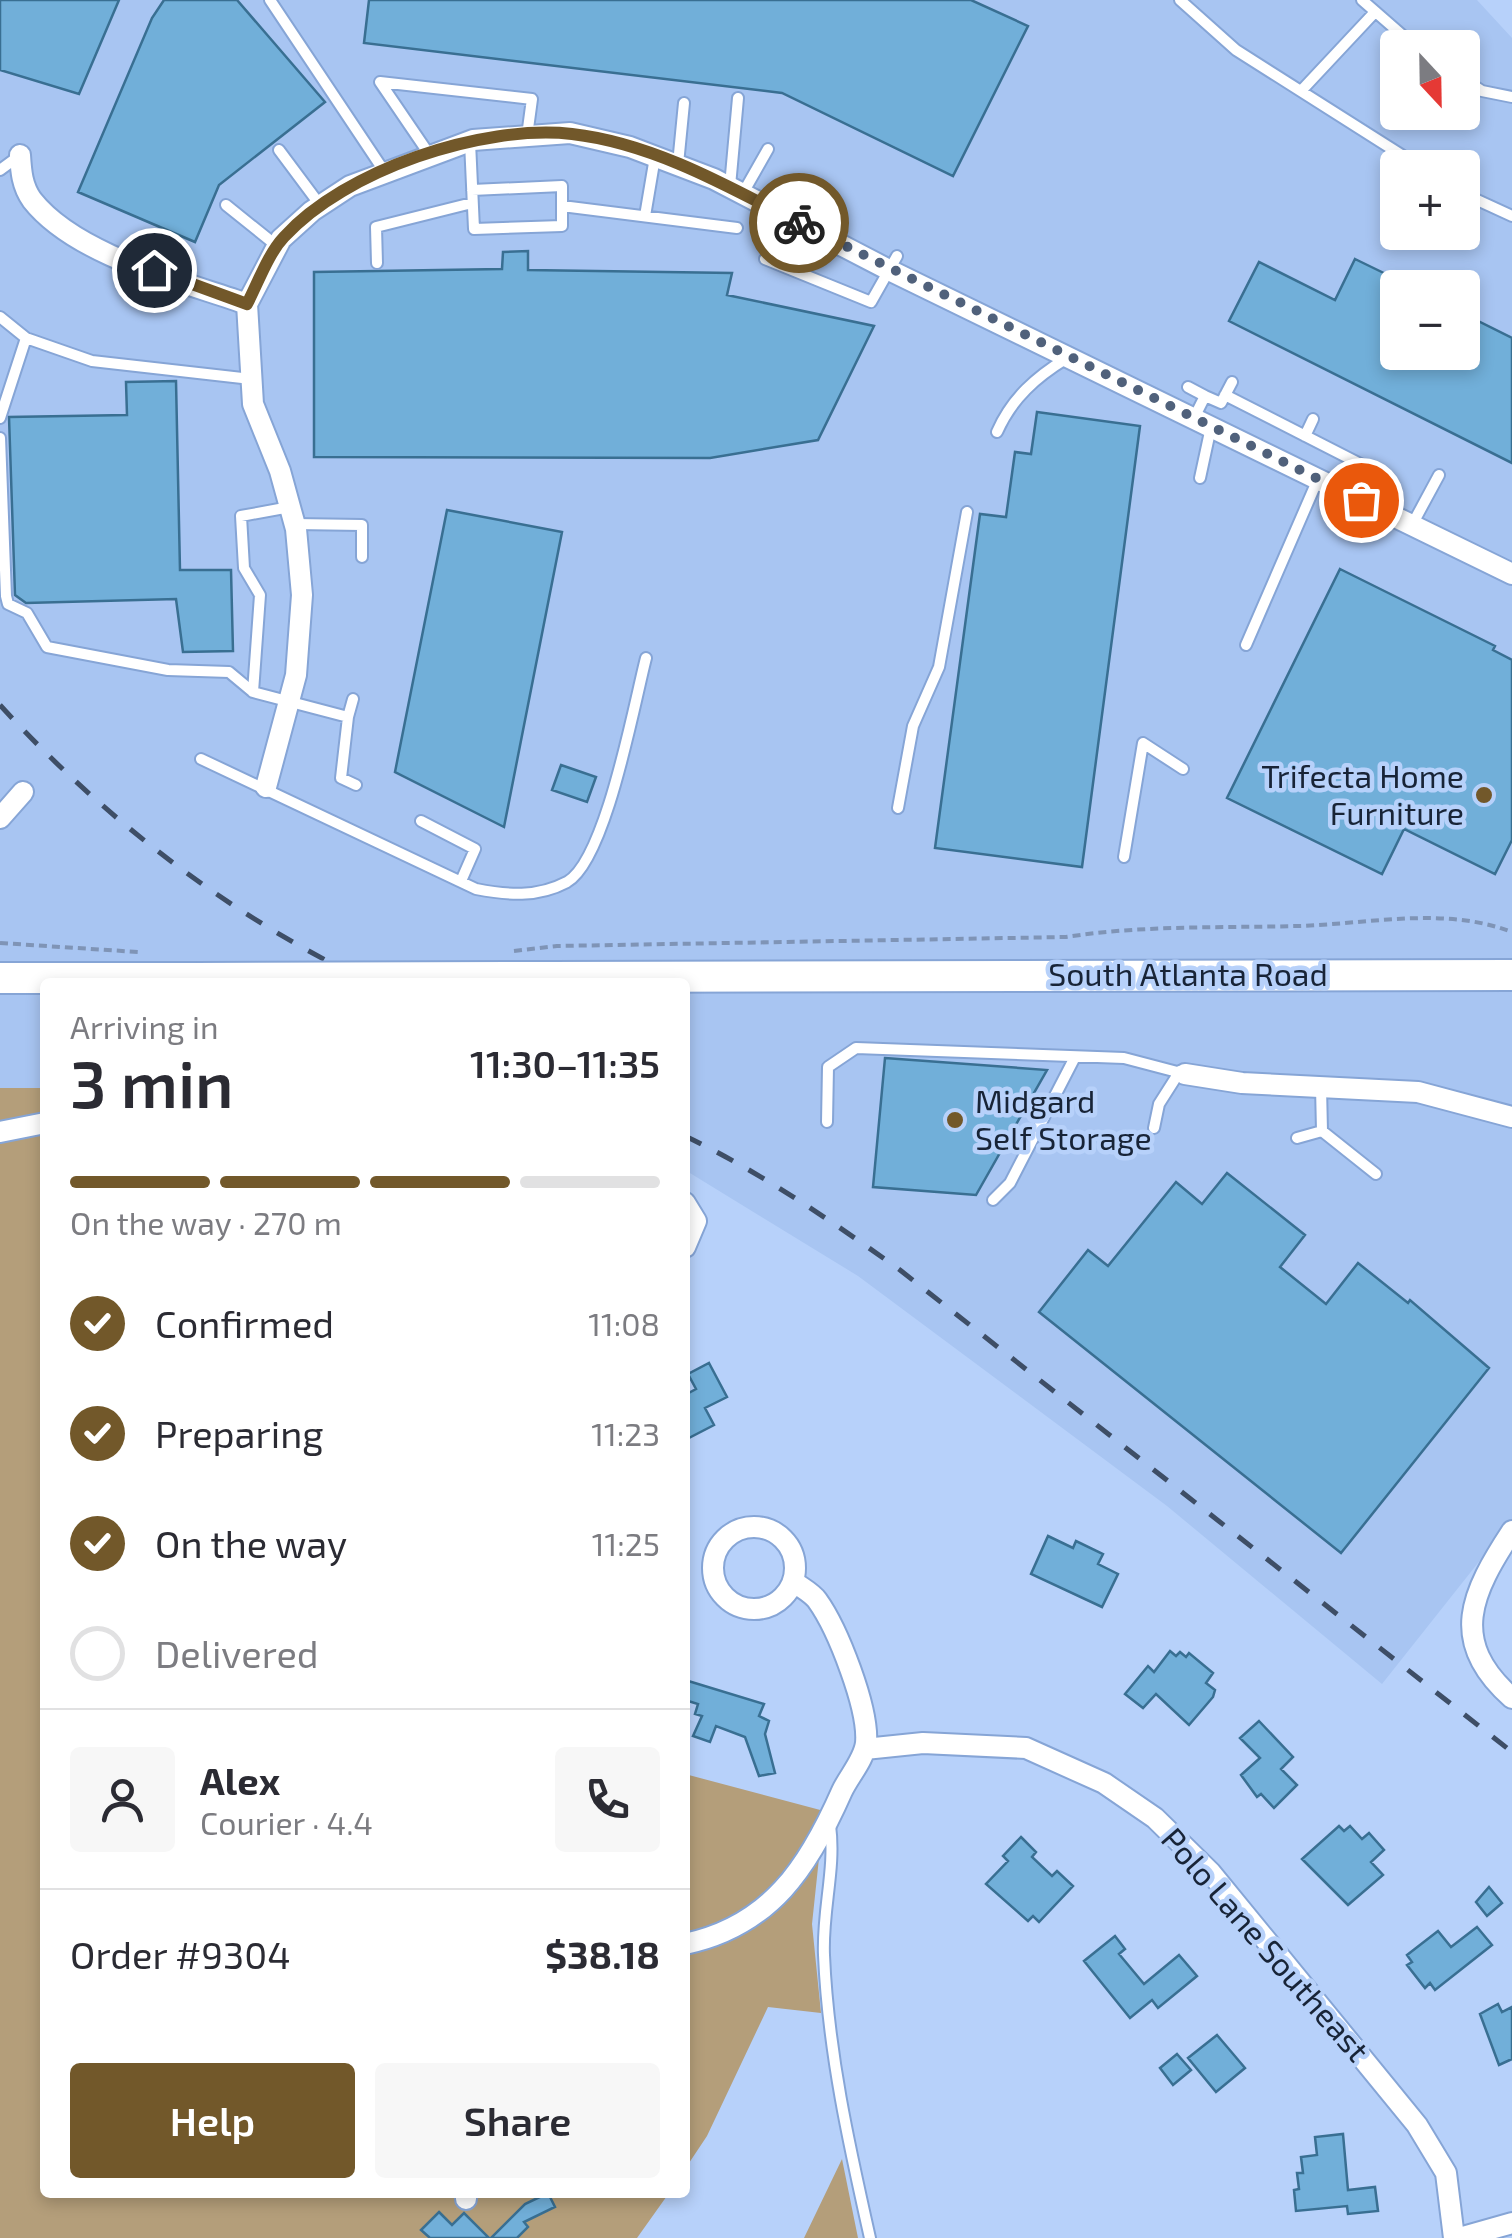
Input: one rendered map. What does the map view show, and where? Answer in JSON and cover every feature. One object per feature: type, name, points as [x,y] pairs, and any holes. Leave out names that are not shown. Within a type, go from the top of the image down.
[{"type":"main road","name":"South Atlanta Road","points":[[0,978],[1512,974]]},
{"type":"street","points":[[266,787],[290,699],[302,596],[292,516],[253,404],[247,304],[277,247],[320,205],[384,171],[470,141],[570,133],[678,165],[893,263],[1068,358],[1512,574]]},
{"type":"street","points":[[20,156],[22,179],[31,199],[64,229],[122,260],[247,304]]},
{"type":"street","points":[[0,818],[23,792]]},
{"type":"street","points":[[1182,1072],[1242,1083],[1418,1092],[1512,1117]]},
{"type":"street","points":[[0,1132],[40,1125]]},
{"type":"street","points":[[690,1209],[690,1239]]},
{"type":"street","points":[[690,1942],[754,1918],[772,1904],[830,1824],[865,1749],[867,1721],[840,1648],[816,1598],[793,1581],[791,1550],[770,1530],[744,1528],[728,1536],[716,1551],[714,1576],[732,1603],[748,1608],[770,1606],[793,1581]]},
{"type":"street","points":[[1512,1531],[1473,1599],[1469,1620],[1472,1636],[1490,1672],[1512,1698]]},
{"type":"street","name":"Polo Lane Southeast","points":[[865,1749],[923,1743],[1026,1748],[1104,1783],[1155,1818],[1222,1886],[1417,2125],[1446,2174],[1456,2238]]},
{"type":"street","points":[[1456,2238],[1512,2224]]},
{"type":"lane","points":[[270,0],[384,171]]},
{"type":"lane","points":[[1180,0],[1236,50],[1393,150]]},
{"type":"lane","points":[[1362,0],[1396,30]]},
{"type":"lane","points":[[1301,92],[1375,12]]},
{"type":"lane","points":[[429,154],[380,82],[532,99],[527,136]]},
{"type":"lane","points":[[1480,90],[1512,96]]},
{"type":"lane","points":[[736,190],[738,98]]},
{"type":"lane","points":[[678,165],[684,103]]},
{"type":"lane","points":[[470,141],[472,204],[474,229],[562,226],[562,186],[472,190]]},
{"type":"lane","points":[[280,150],[320,205]]},
{"type":"lane","points":[[736,190],[768,150]]},
{"type":"lane","points":[[0,170],[20,156]]},
{"type":"lane","points":[[645,216],[656,156]]},
{"type":"lane","points":[[1480,201],[1512,216]]},
{"type":"lane","points":[[377,263],[376,227],[472,204]]},
{"type":"lane","points":[[226,205],[277,247]]},
{"type":"lane","points":[[562,206],[738,228]]},
{"type":"lane","points":[[765,259],[871,302],[893,263]]},
{"type":"lane","points":[[0,317],[26,338],[92,361],[252,379]]},
{"type":"lane","points":[[0,418],[26,338]]},
{"type":"lane","points":[[997,432],[1034,378],[1068,358]]},
{"type":"lane","points":[[1188,386],[1221,403],[1232,382]]},
{"type":"lane","points":[[1225,395],[1388,478]]},
{"type":"lane","points":[[1200,478],[1205,396]]},
{"type":"lane","points":[[1304,436],[1313,420]]},
{"type":"lane","points":[[0,438],[6,596],[8,604],[27,613],[46,647],[168,670],[228,672],[244,680],[254,692],[348,717]]},
{"type":"lane","points":[[1361,500],[1376,472]]},
{"type":"lane","points":[[1412,525],[1439,475]]},
{"type":"lane","points":[[1246,645],[1318,479]]},
{"type":"lane","points":[[898,808],[913,726],[939,667],[967,512]]},
{"type":"lane","points":[[254,692],[260,595],[244,568],[241,516],[292,516],[362,525],[362,558]]},
{"type":"lane","points":[[201,759],[461,882],[512,896],[569,881],[601,832],[646,658]]},
{"type":"lane","points":[[353,699],[342,778],[356,785]]},
{"type":"lane","points":[[1124,857],[1143,743],[1183,769]]},
{"type":"lane","points":[[421,821],[475,849],[461,882]]},
{"type":"lane","points":[[826,1122],[828,1067],[856,1048],[1146,1060],[1182,1072],[1159,1104],[1154,1128]]},
{"type":"lane","points":[[993,1200],[1010,1183],[1075,1056]]},
{"type":"lane","points":[[1321,1086],[1322,1131]]},
{"type":"lane","points":[[1298,1138],[1322,1131]]},
{"type":"lane","points":[[1322,1131],[1376,1174]]},
{"type":"lane","points":[[830,1824],[834,1855],[822,1914],[824,1961],[846,2132],[870,2238]]},
{"type":"path","points":[[514,951],[557,946],[1066,937],[1114,930],[1304,926],[1406,918],[1483,921],[1512,932]]},
{"type":"path","points":[[0,942],[148,953]]},
{"type":"shaded area","points":[[0,0],[1477,0],[1512,38],[1512,1520],[1382,1684],[1167,1506],[858,1276],[690,1173],[690,978],[40,978],[40,1088],[0,1088]]},
{"type":"shaded area","points":[[0,1088],[40,1088],[40,2198],[665,2198],[637,2238],[0,2238]]},
{"type":"shaded area","points":[[690,1775],[824,1811],[812,1924],[821,2013],[768,2007],[707,2136],[690,2162]]},
{"type":"shaded area","points":[[842,2159],[858,2238],[804,2238]]},
{"type":"building","points":[[0,0],[119,0],[79,94],[0,70]]},
{"type":"building","points":[[164,0],[237,0],[325,102],[219,185],[195,242],[78,192],[152,18]]},
{"type":"building","points":[[369,0],[971,0],[1028,26],[953,176],[782,93],[364,43]]},
{"type":"building","points":[[528,251],[528,270],[732,273],[727,295],[874,326],[818,440],[710,458],[314,457],[314,272],[502,269],[503,252]]},
{"type":"building","points":[[1355,259],[1380,271],[1380,370],[1480,370],[1480,322],[1512,338],[1512,463],[1229,321],[1259,262],[1335,300]]},
{"type":"building","points":[[176,381],[180,570],[231,570],[233,651],[183,652],[176,599],[26,603],[15,595],[9,417],[127,415],[126,382]]},
{"type":"building","points":[[1037,412],[1140,426],[1082,867],[935,848],[980,514],[1006,517],[1015,452],[1031,454]]},
{"type":"building","points":[[447,510],[562,532],[504,827],[395,772]]},
{"type":"building","points":[[1340,569],[1495,646],[1493,650],[1512,660],[1512,840],[1495,874],[1404,829],[1382,874],[1227,798]]},
{"type":"building","points":[[561,765],[596,777],[587,802],[552,790]]},
{"type":"building","points":[[885,1058],[1047,1070],[976,1195],[873,1187]]},
{"type":"building","points":[[1227,1173],[1305,1235],[1280,1267],[1326,1304],[1358,1263],[1408,1303],[1410,1300],[1489,1368],[1341,1553],[1039,1312],[1088,1250],[1108,1266],[1176,1182],[1202,1204]]},
{"type":"building","points":[[709,1363],[727,1397],[705,1408],[714,1425],[690,1437],[690,1392],[696,1389],[690,1373]]},
{"type":"building","points":[[1048,1536],[1073,1548],[1076,1541],[1103,1554],[1098,1564],[1118,1574],[1102,1607],[1031,1574]]},
{"type":"building","points":[[1170,1651],[1176,1656],[1180,1652],[1186,1657],[1189,1653],[1213,1673],[1206,1683],[1215,1690],[1213,1697],[1189,1725],[1156,1694],[1143,1708],[1125,1694],[1148,1666],[1154,1672]]},
{"type":"building","points":[[690,1682],[764,1704],[759,1716],[769,1721],[765,1734],[775,1773],[759,1776],[745,1737],[716,1726],[710,1742],[693,1736],[702,1716],[695,1714],[698,1704],[690,1702]]},
{"type":"building","points":[[1259,1721],[1293,1757],[1281,1769],[1297,1785],[1274,1808],[1261,1794],[1257,1797],[1241,1775],[1260,1758],[1240,1738]]},
{"type":"building","points":[[1339,1826],[1344,1831],[1350,1826],[1362,1839],[1369,1833],[1384,1850],[1371,1862],[1383,1875],[1348,1905],[1302,1859]]},
{"type":"building","points":[[1021,1837],[1036,1852],[1032,1857],[1052,1876],[1057,1871],[1073,1886],[1039,1922],[1033,1916],[1028,1921],[986,1884],[1008,1861],[1003,1856]]},
{"type":"building","points":[[1489,1887],[1502,1903],[1487,1916],[1476,1902]]},
{"type":"building","points":[[1477,1927],[1492,1945],[1435,1990],[1430,1983],[1425,1988],[1407,1965],[1412,1962],[1407,1955],[1438,1931],[1451,1947]]},
{"type":"building","points":[[1115,1936],[1125,1949],[1119,1954],[1144,1984],[1179,1955],[1197,1976],[1158,2008],[1152,2000],[1130,2018],[1084,1961]]},
{"type":"building","points":[[1498,2004],[1502,2012],[1512,2007],[1512,2059],[1499,2065],[1480,2014]]},
{"type":"building","points":[[1217,2035],[1245,2068],[1216,2092],[1188,2058]]},
{"type":"building","points":[[1177,2054],[1191,2070],[1173,2085],[1160,2068]]},
{"type":"building","points":[[1343,2134],[1348,2190],[1375,2187],[1378,2211],[1348,2214],[1347,2206],[1296,2211],[1294,2190],[1299,2189],[1297,2173],[1303,2173],[1301,2157],[1317,2155],[1315,2137]]},
{"type":"building","points":[[550,2198],[555,2207],[524,2222],[528,2227],[517,2238],[491,2238],[525,2204]]},
{"type":"building","points":[[439,2212],[452,2225],[464,2213],[489,2238],[430,2238],[421,2230]]},
{"type":"railway","points":[[0,705],[82,787],[171,862],[267,927],[361,978]]},
{"type":"railway","points":[[690,1139],[795,1198],[900,1270],[1512,1752]]},
{"type":"way so far","points":[[799,223],[1361,500]]},
{"type":"place","name":"Trifecta Home Furniture","points":[[1484,795]]},
{"type":"place","name":"Midgard Self Storage","points":[[955,1120]]},
{"type":"route","points":[[154,270],[247,304],[281,239],[312,211],[350,186],[402,163],[473,140],[570,133],[630,147],[714,179],[799,223]]}]
